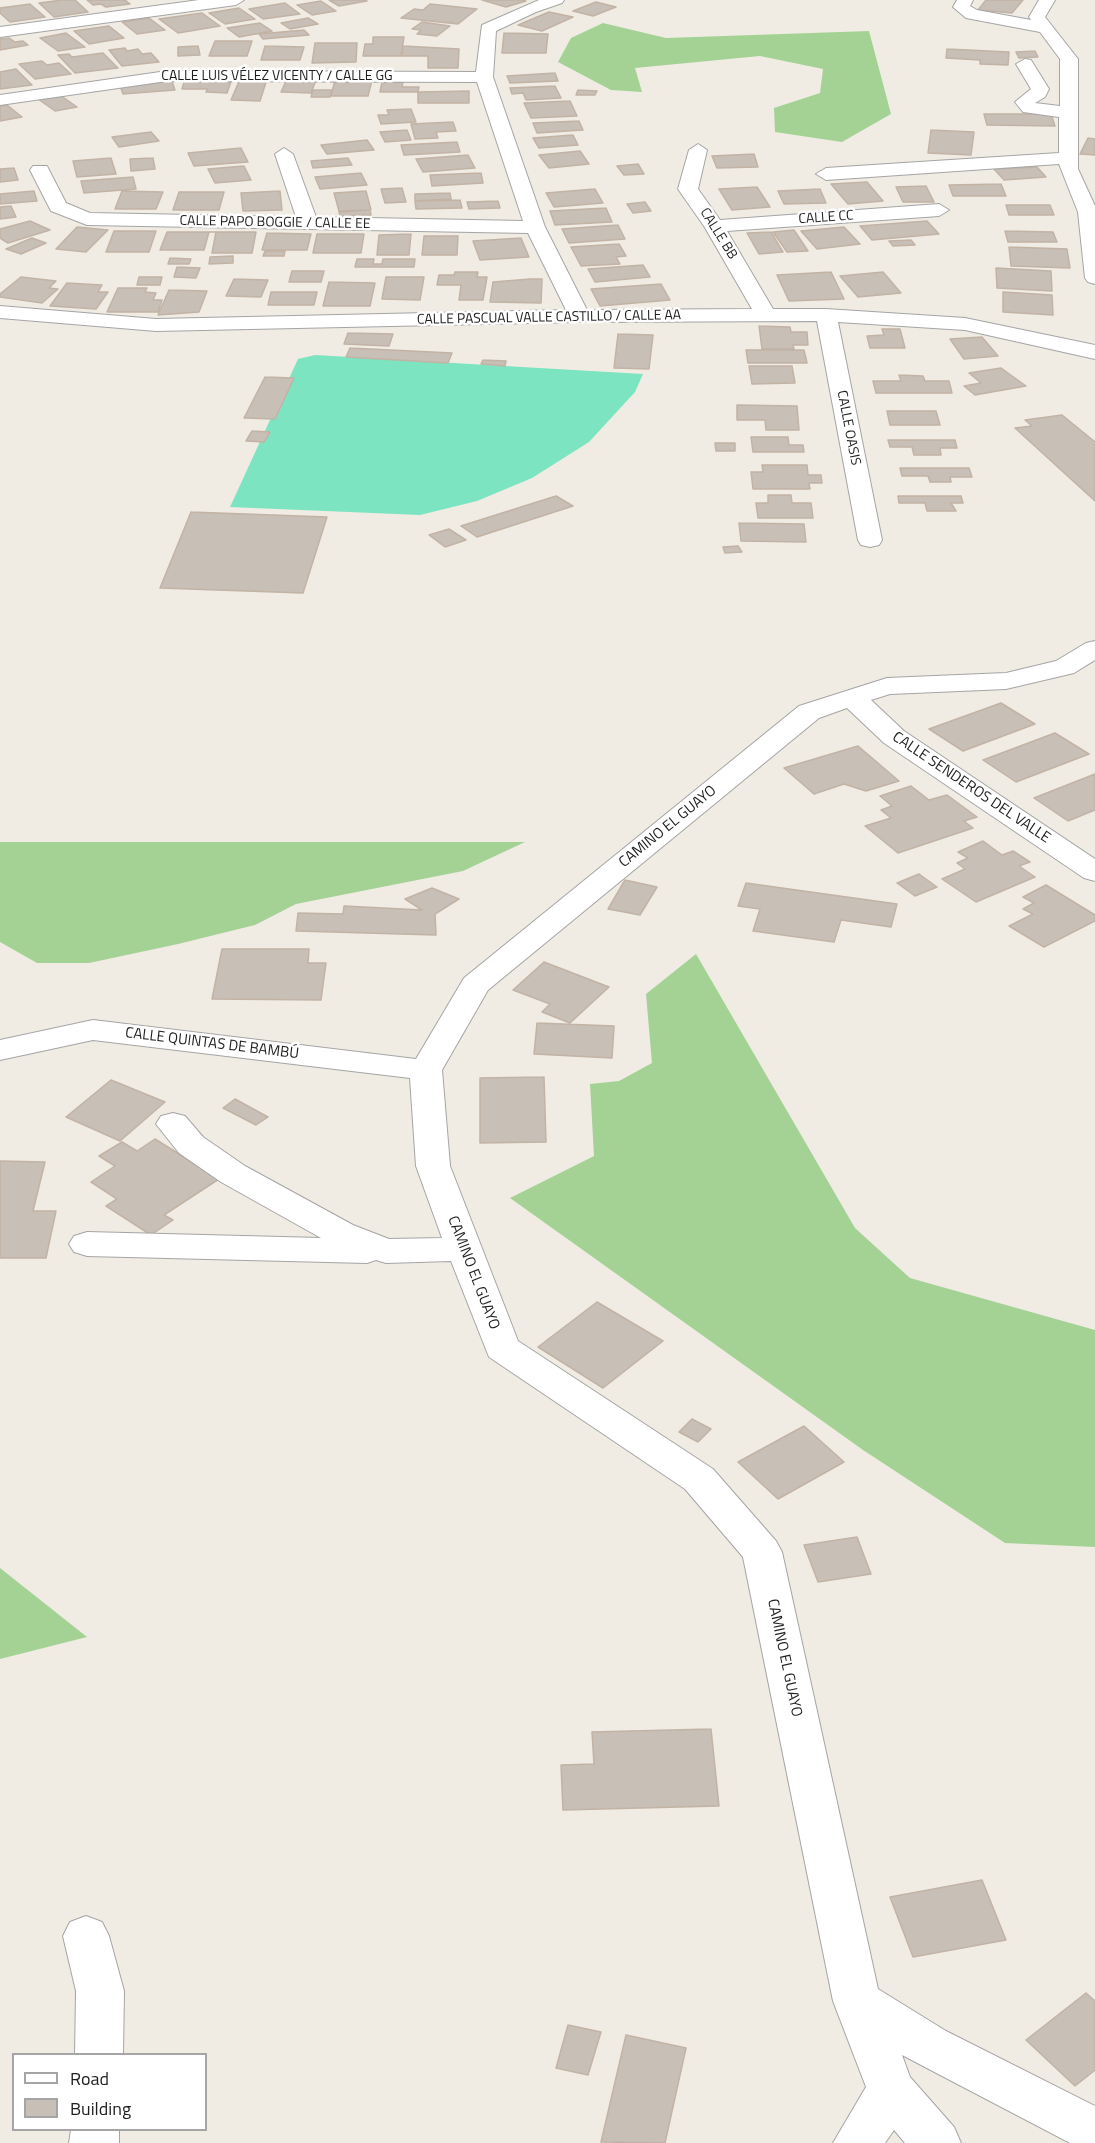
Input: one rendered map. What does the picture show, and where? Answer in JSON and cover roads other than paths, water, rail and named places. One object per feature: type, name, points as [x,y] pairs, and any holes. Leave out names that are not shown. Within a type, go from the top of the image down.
[{"type":"street","points":[[0,32],[236,0]]},
{"type":"street","points":[[556,0],[530,8],[488,29],[484,77],[535,227],[580,316]]},
{"type":"street","points":[[964,0],[961,7],[972,14],[1045,28]]},
{"type":"street","points":[[1047,0],[1037,17],[1045,28],[1077,58],[1068,112],[1068,170],[1088,212],[1095,278]]},
{"type":"street","points":[[1025,64],[1040,89],[1039,93],[1024,102],[1029,108],[1068,112]]},
{"type":"street","name":"CALLE LUIS VÉLEZ VICENTY / CALLE GG","points":[[0,99],[167,76],[484,77]]},
{"type":"street","name":"CALLE BB","points":[[698,150],[688,189],[714,226],[767,316]]},
{"type":"street","points":[[284,153],[309,225]]},
{"type":"street","points":[[826,174],[1068,158]]},
{"type":"street","name":"CALLE PAPO BOGGIE / CALLE EE","points":[[40,170],[58,207],[87,219],[309,225],[535,227]]},
{"type":"street","name":"CALLE CC","points":[[714,226],[939,210]]},
{"type":"street","name":"CALLE PASCUAL VALLE CASTILLO / CALLE AA","points":[[6,317],[156,325],[580,316],[826,315],[965,324],[1095,352]]},
{"type":"street","name":"CALLE OASIS","points":[[826,315],[870,540]]},
{"type":"street","name":"CAMINO EL GUAYO","points":[[936,2143],[891,2090],[857,2001],[762,1552],[699,1479],[502,1348],[433,1166],[426,1070],[475,985],[809,712],[887,686],[1006,681],[1065,667],[1095,648]]},
{"type":"street","name":"CALLE SENDEROS DEL VALLE","points":[[852,698],[894,737],[1095,872]]},
{"type":"street","name":"CALLE QUINTAS DE BAMBÚ","points":[[0,1050],[93,1030],[426,1070]]},
{"type":"street","points":[[173,1124],[191,1145],[233,1174],[340,1233],[386,1251]]},
{"type":"street","points":[[87,1244],[386,1251],[464,1249]]},
{"type":"street","points":[[86,1936],[100,1991],[99,2053]]},
{"type":"street","points":[[857,2001],[930,2046],[1095,2131]]},
{"type":"street","points":[[858,2143],[891,2090]]}]
